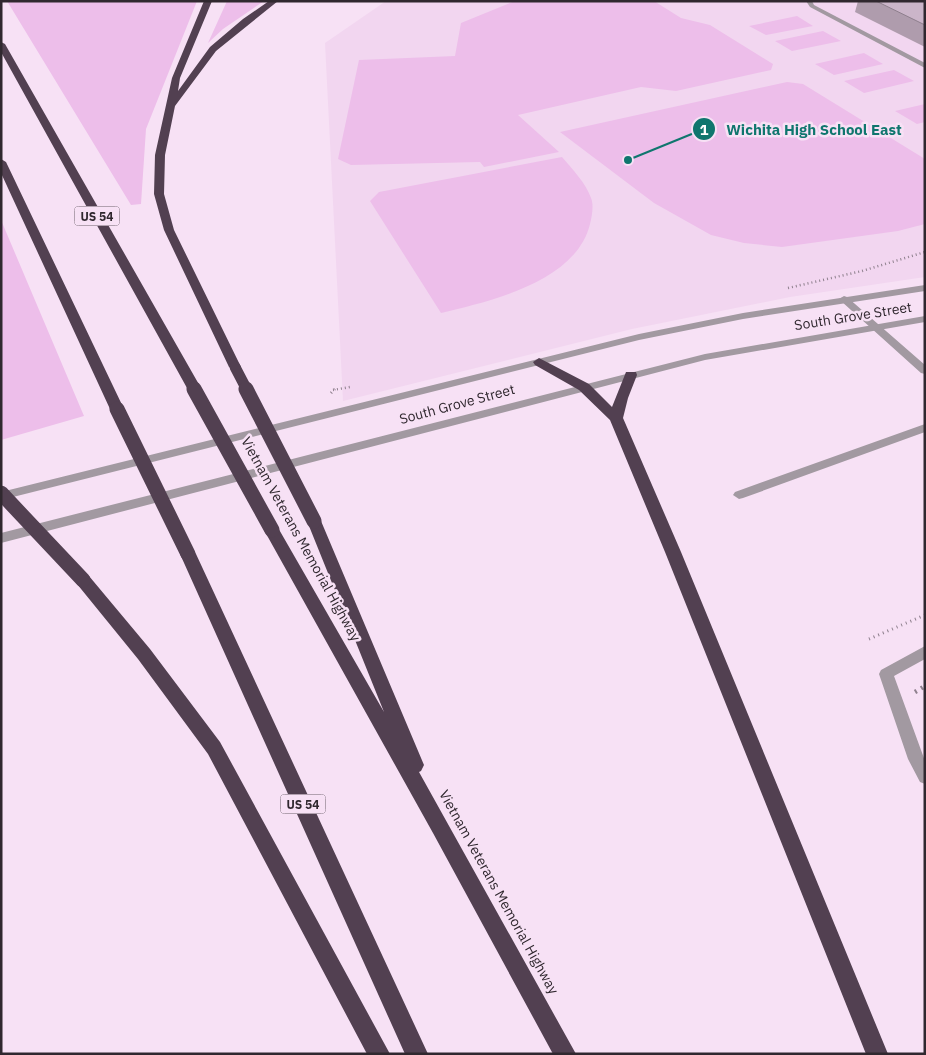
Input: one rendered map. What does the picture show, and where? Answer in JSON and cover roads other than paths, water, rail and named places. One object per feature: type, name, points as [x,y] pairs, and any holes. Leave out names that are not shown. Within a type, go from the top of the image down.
[{"type":"highway","points":[[208,1],[176,78],[160,155],[158,194],[169,230],[314,521],[440,826]]},
{"type":"highway","points":[[171,107],[213,49],[246,21],[274,1]]},
{"type":"highway","name":"Vietnam Veterans Memorial Highway","points":[[1,44],[272,530],[440,826],[565,1054]]},
{"type":"highway","name":"US 54","points":[[1,162],[188,554],[417,1054]]},
{"type":"highway","points":[[539,362],[584,387],[616,418],[677,561],[877,1054]]},
{"type":"highway","points":[[616,418],[630,375]]},
{"type":"highway","points":[[1,495],[83,580],[144,654],[214,748],[379,1054]]},
{"type":"street","points":[[809,1],[812,6],[925,66]]},
{"type":"street","name":"South Grove Street","points":[[1,495],[539,362],[743,316],[925,288]]},
{"type":"street","points":[[844,299],[925,371]]},
{"type":"street","name":"South Grove Street","points":[[1,538],[705,357],[925,319]]},
{"type":"street","points":[[739,495],[925,428]]},
{"type":"street","points":[[925,652],[886,674],[916,759],[925,777]]},
{"type":"place","name":"Wichita High School East","points":[[628,160]]}]
